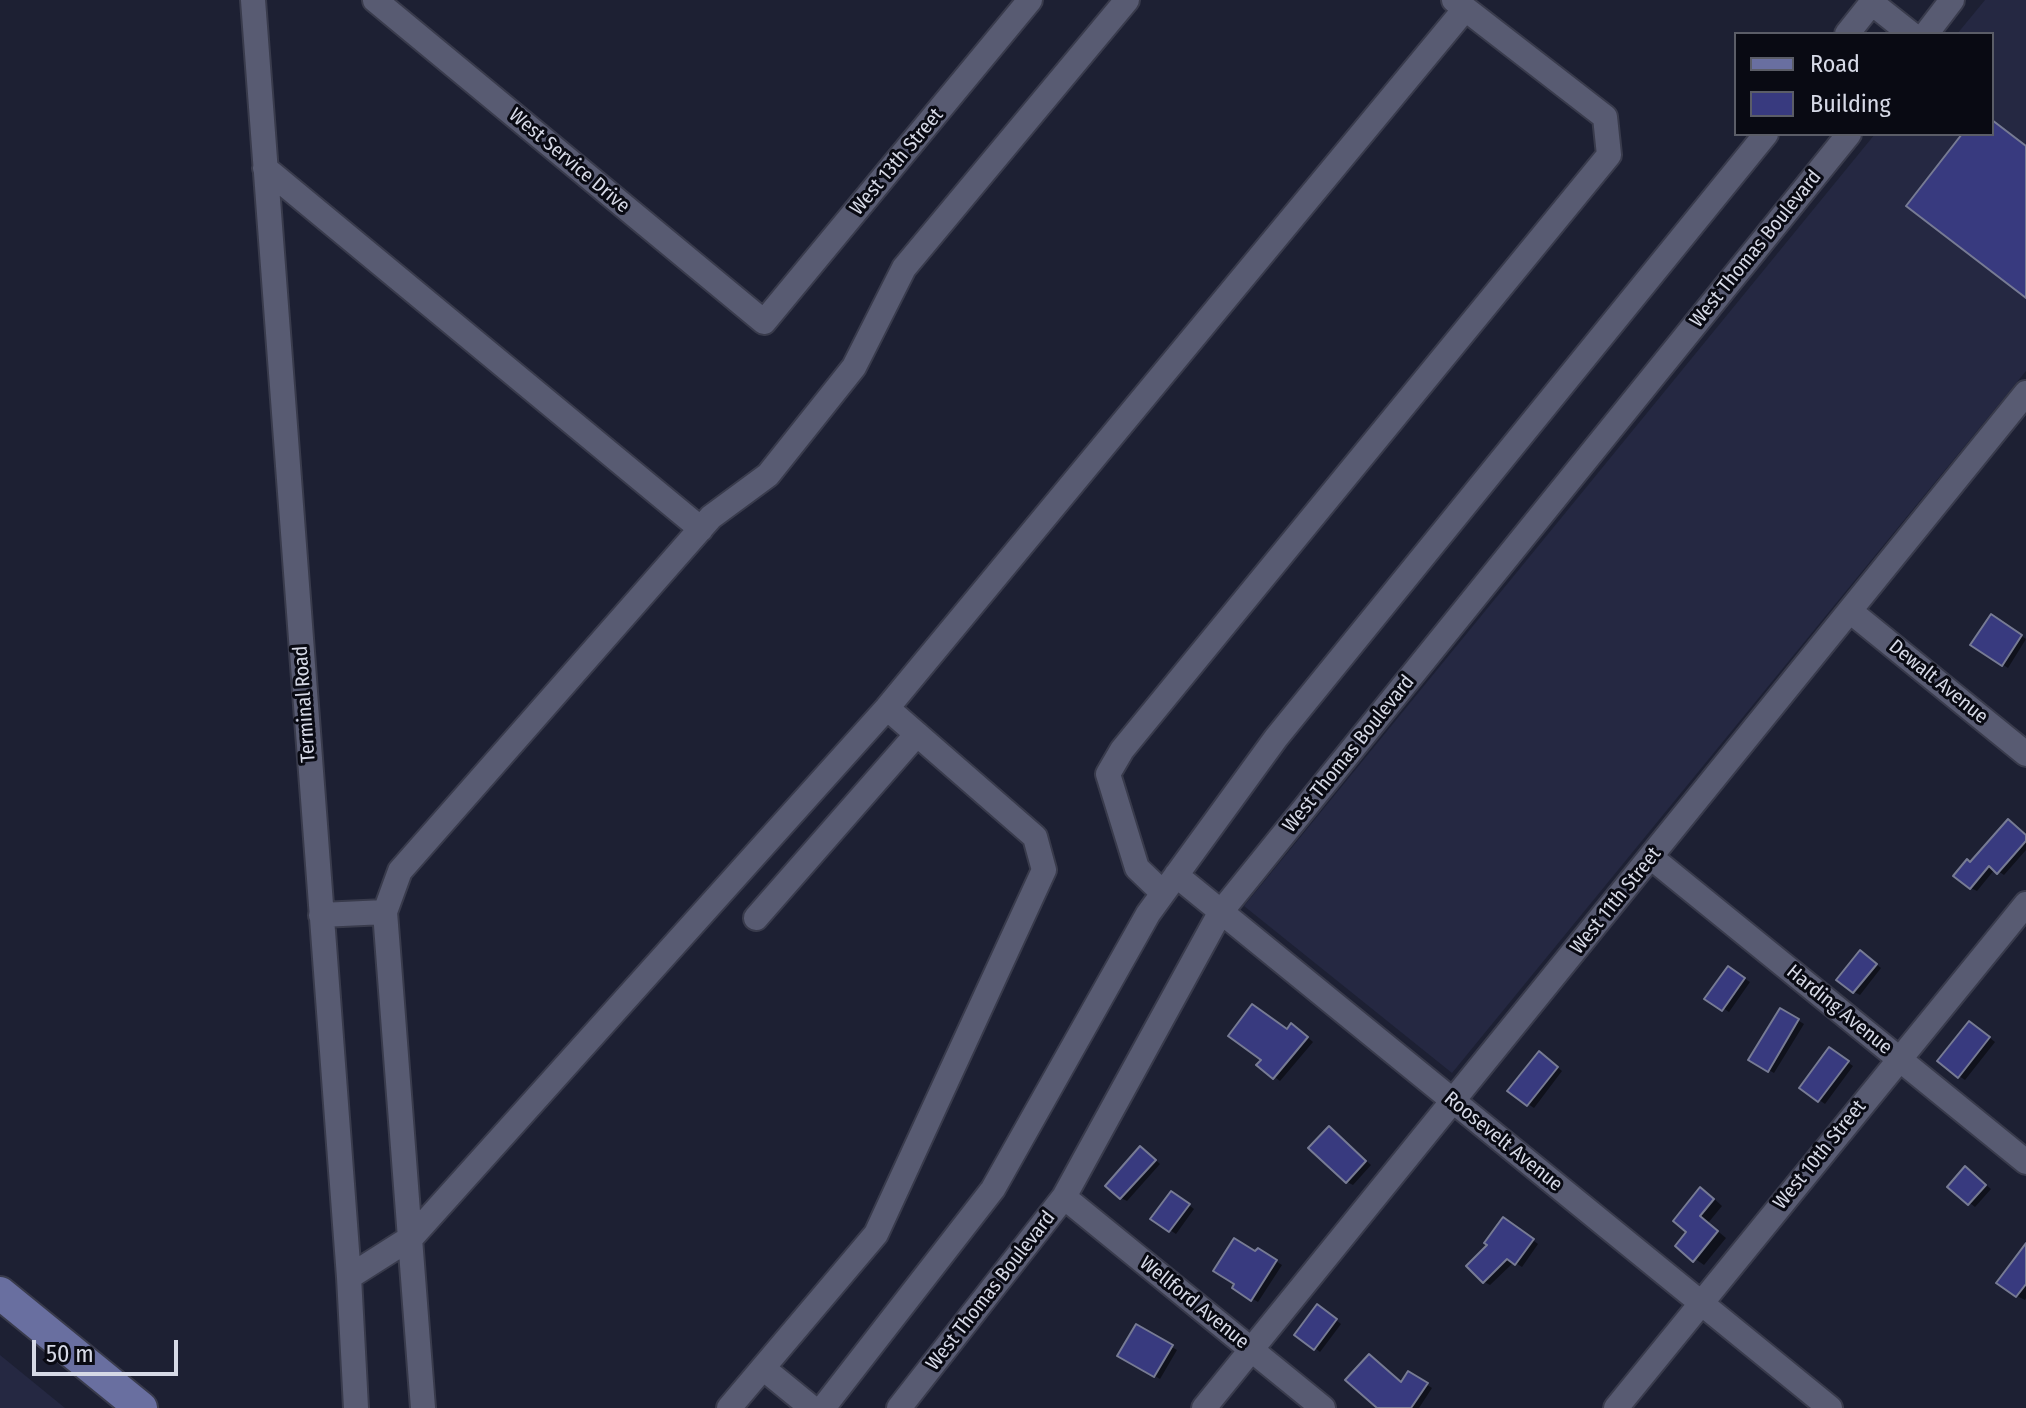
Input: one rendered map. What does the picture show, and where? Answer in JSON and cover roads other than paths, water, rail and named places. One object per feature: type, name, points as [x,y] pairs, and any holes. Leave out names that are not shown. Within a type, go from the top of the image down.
[{"type":"main road","points":[[0,1293],[141,1408]]},
{"type":"street","name":"Terminal Road","points":[[253,0],[349,1277],[356,1408]]},
{"type":"street","name":"West Service Drive","points":[[375,0],[764,322]]},
{"type":"street","name":"West 13th Street","points":[[764,322],[1030,0]]},
{"type":"street","points":[[423,1408],[385,912],[400,871],[711,517],[768,475],[854,367],[904,268],[1127,0]]},
{"type":"street","points":[[1928,32],[1952,0]]},
{"type":"street","points":[[1849,32],[1873,2],[1909,32]]},
{"type":"street","points":[[349,1277],[412,1237],[887,708],[1460,4]]},
{"type":"street","name":"Roosevelt Avenue","points":[[1460,4],[1605,117],[1609,155],[1122,750],[1108,774],[1137,868],[1220,913],[1830,1408]]},
{"type":"street","points":[[823,1408],[993,1189],[1148,914],[1276,738],[1764,136]]},
{"type":"street","name":"West Thomas Boulevard","points":[[899,1408],[1064,1197],[1220,913],[1847,136]]},
{"type":"street","points":[[265,168],[701,529]]},
{"type":"street","name":"West 11th Street","points":[[1204,1408],[2026,393]]},
{"type":"street","name":"Dewalt Avenue","points":[[1850,611],[2026,754]]},
{"type":"street","points":[[729,1408],[876,1234],[1044,870],[1035,837],[887,708]]},
{"type":"street","points":[[756,918],[917,734]]},
{"type":"street","name":"Harding Avenue","points":[[1652,858],[2026,1162]]},
{"type":"street","name":"West 10th Street","points":[[1616,1408],[2026,904]]},
{"type":"street","points":[[321,915],[385,912]]},
{"type":"street","name":"Wellford Avenue","points":[[1064,1197],[1323,1408]]},
{"type":"street","points":[[763,1368],[812,1408]]}]
